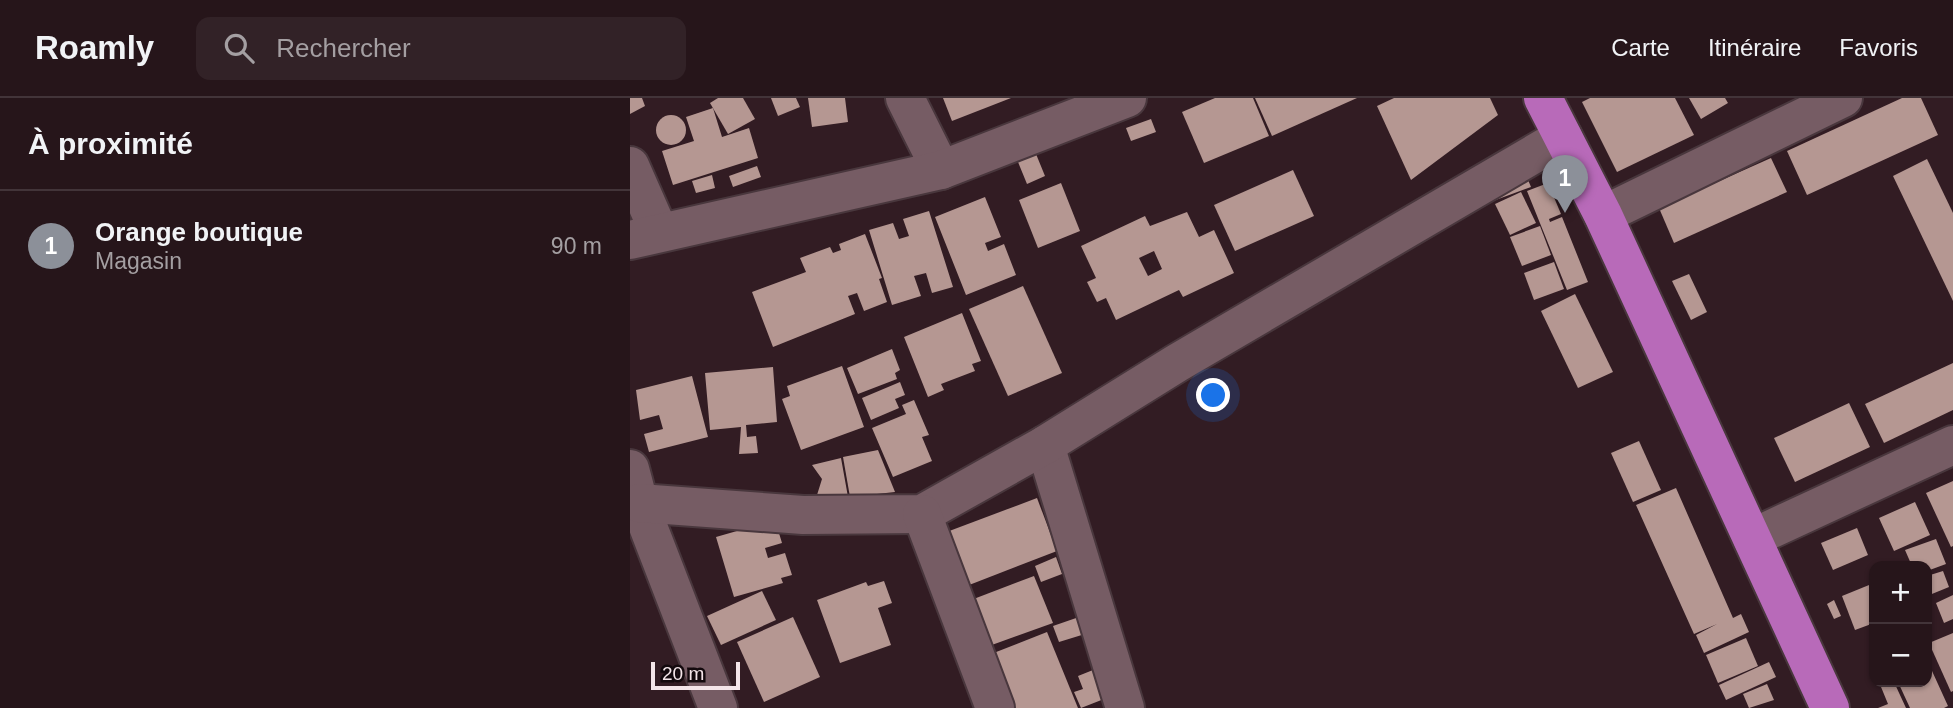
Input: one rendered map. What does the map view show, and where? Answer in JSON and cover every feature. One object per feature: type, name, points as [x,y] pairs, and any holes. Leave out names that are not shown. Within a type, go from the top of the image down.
[{"type":"highway","points":[[1543,98],[1603,215],[1830,708]]},
{"type":"street","points":[[905,98],[941,170]]},
{"type":"street","points":[[630,166],[644,236],[941,170],[1127,98]]},
{"type":"street","points":[[1603,215],[1843,98]]},
{"type":"street","points":[[635,486],[803,515],[922,514],[1045,445],[1177,363],[1563,137]]},
{"type":"street","points":[[1045,445],[1125,708]]},
{"type":"street","points":[[1752,538],[1953,445]]},
{"type":"street","points":[[635,486],[718,708]]},
{"type":"street","points":[[922,514],[995,708]]},
{"type":"building","points":[[630,98],[642,98],[645,106],[630,114]]},
{"type":"building","points":[[718,98],[743,98],[755,119],[728,134],[710,103]]},
{"type":"building","points":[[771,98],[796,98],[800,107],[778,116]]},
{"type":"building","points":[[808,98],[845,98],[848,122],[812,127]]},
{"type":"building","points":[[943,98],[1011,98],[952,121]]},
{"type":"building","points":[[1215,98],[1253,98],[1269,136],[1204,163],[1182,112]]},
{"type":"building","points":[[1255,98],[1357,98],[1272,136]]},
{"type":"building","points":[[1394,98],[1490,98],[1498,115],[1411,180],[1377,106]]},
{"type":"building","points":[[1590,98],[1675,98],[1694,135],[1617,172],[1582,102]]},
{"type":"building","points":[[1689,98],[1725,98],[1728,103],[1701,119]]},
{"type":"building","points":[[1902,98],[1921,98],[1938,135],[1807,195],[1787,151]]},
{"type":"building","points":[[713,108],[722,137],[749,128],[758,158],[673,185],[662,151],[694,141],[686,117]]},
{"type":"building","points":[[671,115],[682,119],[686,130],[682,141],[671,145],[660,141],[656,130],[660,119]]},
{"type":"building","points":[[1151,119],[1156,132],[1131,141],[1126,128]]},
{"type":"building","points":[[1036,154],[1045,176],[1027,184],[1018,162]]},
{"type":"building","points":[[1771,158],[1787,192],[1674,243],[1659,208]]},
{"type":"building","points":[[1927,159],[1953,213],[1953,301],[1893,176]]},
{"type":"building","points":[[757,166],[761,177],[733,187],[729,176]]},
{"type":"building","points":[[1293,170],[1314,216],[1235,251],[1214,205]]},
{"type":"building","points":[[712,175],[715,188],[696,193],[692,181]]},
{"type":"building","points":[[1526,175],[1531,187],[1493,201],[1488,190]]},
{"type":"building","points":[[1061,183],[1080,231],[1038,248],[1019,200]]},
{"type":"building","points":[[1548,183],[1561,214],[1549,219],[1550,222],[1562,217],[1588,282],[1567,290],[1527,191]]},
{"type":"building","points":[[1521,192],[1536,223],[1510,235],[1495,204]]},
{"type":"building","points":[[985,197],[1001,237],[985,243],[988,251],[1004,244],[1016,275],[966,295],[935,217]]},
{"type":"building","points":[[929,211],[953,287],[932,293],[926,273],[914,276],[921,296],[892,305],[869,230],[893,223],[899,239],[909,236],[903,219]]},
{"type":"building","points":[[1187,212],[1199,237],[1214,230],[1234,273],[1183,297],[1179,290],[1116,320],[1106,298],[1097,302],[1087,282],[1096,278],[1081,246],[1145,216],[1150,226]],"holes":[[[1154,251],[1162,269],[1148,276],[1139,258]]]},
{"type":"building","points":[[1540,226],[1551,255],[1522,266],[1510,237]]},
{"type":"building","points":[[865,234],[882,278],[879,279],[887,302],[864,311],[857,293],[848,296],[855,314],[773,347],[752,292],[806,272],[800,258],[830,247],[833,253],[841,250],[839,244]]},
{"type":"building","points":[[1554,262],[1564,289],[1534,300],[1524,273]]},
{"type":"building","points":[[1689,274],[1707,312],[1691,320],[1672,281]]},
{"type":"building","points":[[1023,286],[1062,373],[1008,396],[969,309]]},
{"type":"building","points":[[1575,294],[1613,372],[1578,388],[1541,311]]},
{"type":"building","points":[[962,313],[981,361],[972,364],[975,371],[941,384],[944,390],[928,397],[904,337]]},
{"type":"building","points":[[892,349],[900,370],[895,373],[897,379],[858,394],[847,368]]},
{"type":"building","points":[[1953,363],[1953,410],[1884,443],[1865,404]]},
{"type":"building","points":[[842,366],[864,427],[801,450],[782,399],[790,396],[787,386]]},
{"type":"building","points":[[773,367],[777,422],[746,425],[747,437],[756,436],[758,453],[739,454],[741,427],[710,430],[705,373]]},
{"type":"building","points":[[692,376],[708,437],[649,452],[644,434],[663,429],[659,415],[640,420],[636,390]]},
{"type":"building","points":[[900,382],[905,395],[895,399],[899,408],[871,420],[862,398]]},
{"type":"building","points":[[914,400],[929,435],[922,437],[932,461],[893,477],[872,428],[906,414],[902,405]]},
{"type":"building","points":[[1849,403],[1870,447],[1795,482],[1774,438]]},
{"type":"building","points":[[1639,441],[1661,490],[1633,502],[1611,453]]},
{"type":"building","points":[[878,450],[895,492],[850,497],[843,457]]},
{"type":"building","points":[[841,458],[848,497],[817,495],[822,479],[812,465]]},
{"type":"building","points":[[1953,481],[1953,546],[1951,547],[1926,493]]},
{"type":"building","points":[[1676,488],[1733,618],[1741,614],[1749,632],[1704,653],[1696,635],[1717,624],[1694,634],[1636,505]]},
{"type":"building","points":[[1037,498],[1057,551],[964,587],[944,533]]},
{"type":"building","points":[[1915,502],[1930,535],[1894,551],[1879,518]]},
{"type":"building","points":[[775,520],[782,543],[765,548],[768,558],[785,553],[792,575],[781,578],[783,583],[734,597],[716,537]]},
{"type":"building","points":[[1857,528],[1868,555],[1833,570],[1821,543]]},
{"type":"building","points":[[1936,539],[1946,564],[1932,569],[1932,561],[1910,561],[1905,550]]},
{"type":"building","points":[[1056,557],[1062,574],[1041,582],[1035,566]]},
{"type":"building","points":[[1943,571],[1949,587],[1932,594],[1932,574]]},
{"type":"building","points":[[1034,576],[1053,623],[989,646],[971,600]]},
{"type":"building","points":[[884,581],[892,603],[878,608],[891,645],[840,663],[817,600],[866,582],[868,586]]},
{"type":"building","points":[[1869,585],[1869,625],[1855,630],[1842,596]]},
{"type":"building","points":[[762,591],[776,620],[721,645],[707,616]]},
{"type":"building","points":[[1953,595],[1953,619],[1944,623],[1936,603]]},
{"type":"building","points":[[1834,600],[1841,616],[1834,619],[1827,604]]},
{"type":"building","points":[[793,617],[820,677],[764,702],[737,642]]},
{"type":"building","points":[[1079,617],[1085,634],[1059,642],[1053,626]]},
{"type":"building","points":[[1047,632],[1078,708],[1012,708],[991,654]]},
{"type":"building","points":[[1953,633],[1951,692],[1932,650],[1932,642]]},
{"type":"building","points":[[1746,638],[1758,666],[1718,683],[1706,655]]},
{"type":"building","points":[[1769,662],[1776,677],[1726,700],[1719,685]]},
{"type":"building","points":[[1093,670],[1104,699],[1081,708],[1074,692],[1083,689],[1078,676]]},
{"type":"building","points":[[1932,671],[1948,706],[1910,708],[1900,687],[1932,687]]},
{"type":"building","points":[[1767,684],[1774,700],[1749,708],[1743,694]]},
{"type":"building","points":[[1881,687],[1896,687],[1906,708],[1878,708],[1888,704]]},
{"type":"place","name":"Orange boutique","points":[[1565,213]]}]
